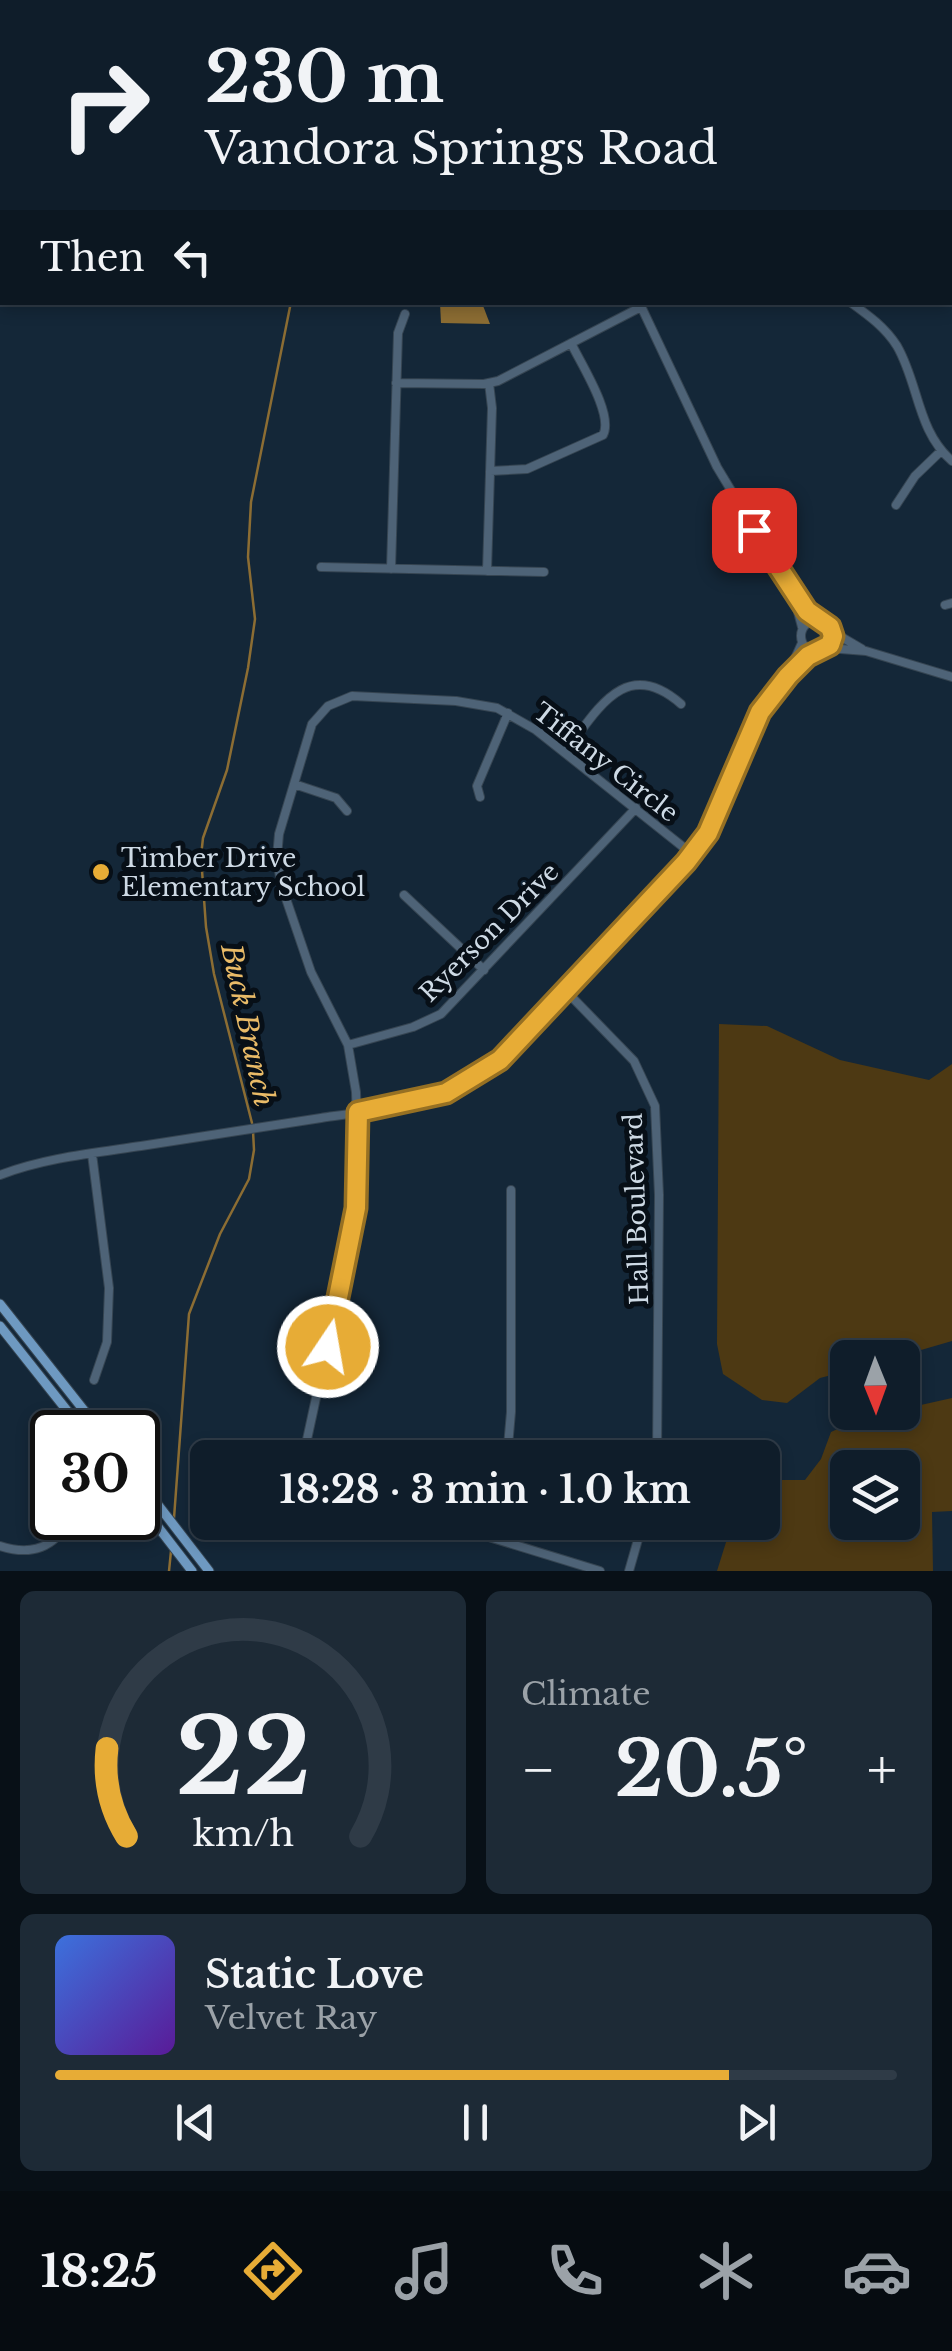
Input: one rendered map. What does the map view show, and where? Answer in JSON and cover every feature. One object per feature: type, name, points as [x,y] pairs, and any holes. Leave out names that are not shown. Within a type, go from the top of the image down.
[{"type":"main road","points":[[0,1304],[84,1410]]},
{"type":"main road","points":[[0,1326],[67,1410]]},
{"type":"main road","points":[[160,1508],[209,1571]]},
{"type":"main road","points":[[160,1530],[192,1571]]},
{"type":"street","points":[[396,383],[489,383],[640,305],[717,467],[793,593],[832,632],[828,648]]},
{"type":"street","points":[[854,305],[872,318],[896,346],[930,436],[952,461]]},
{"type":"street","points":[[391,569],[398,333],[405,314]]},
{"type":"street","points":[[490,470],[526,469],[603,435],[607,428],[604,412],[571,343]]},
{"type":"street","points":[[487,570],[492,408],[489,383]]},
{"type":"street","points":[[896,505],[915,476],[941,451]]},
{"type":"street","points":[[321,567],[544,572]]},
{"type":"street","points":[[788,676],[802,643],[793,593]]},
{"type":"street","points":[[802,628],[817,620]]},
{"type":"street","points":[[832,632],[866,651]]},
{"type":"street","points":[[802,643],[815,652]]},
{"type":"street","points":[[0,1175],[92,1154],[428,1098],[482,1074],[567,992],[692,854],[708,833],[760,712],[788,676],[815,652],[828,648],[866,651],[952,676]]},
{"type":"street","points":[[564,752],[607,698],[620,688],[640,684],[659,688],[681,704]]},
{"type":"street","name":"Tiffany Circle","points":[[307,1440],[358,1188],[358,1112],[348,1045],[311,972],[281,884],[277,856],[279,834],[312,724],[328,706],[352,696],[483,704],[508,713],[564,752],[692,854]]},
{"type":"street","points":[[480,797],[476,786],[508,713]]},
{"type":"street","points":[[294,784],[336,798],[347,811]]},
{"type":"street","name":"Ryerson Drive","points":[[348,1045],[440,1014],[636,808]]},
{"type":"street","points":[[404,895],[484,970]]},
{"type":"street","name":"Hall Boulevard","points":[[567,992],[634,1061],[655,1106],[659,1232],[656,1440]]},
{"type":"street","points":[[92,1154],[109,1288],[107,1342],[94,1380]]},
{"type":"street","points":[[509,1440],[511,1190]]},
{"type":"street","points":[[0,1546],[21,1552],[54,1540]]},
{"type":"street","points":[[499,1540],[600,1571]]},
{"type":"street","points":[[629,1571],[638,1540]]},
{"type":"shaded area","points":[[440,305],[483,305],[490,324],[441,323]]},
{"type":"shaded area","points":[[719,1024],[767,1026],[840,1060],[929,1080],[952,1064],[952,1341],[920,1350],[920,1340],[830,1340],[830,1375],[820,1378],[787,1403],[762,1400],[723,1374],[717,1344]]},
{"type":"shaded area","points":[[952,1398],[952,1511],[932,1512],[933,1571],[717,1571],[727,1540],[780,1540],[780,1480],[805,1480],[821,1459],[831,1432],[920,1430],[920,1405]]},
{"type":"waterway","name":"Buck Branch","points":[[252,1123],[214,974],[201,856],[203,838],[227,770],[248,668],[255,619],[248,557],[251,502],[290,305]]},
{"type":"waterway","name":"Buck Branch","points":[[174,1518],[189,1314],[220,1234],[249,1179],[253,1131]]},
{"type":"waterway","name":"Buck Branch","points":[[169,1571],[171,1551]]},
{"type":"place","name":"Timber Drive Elementary School","points":[[101,872]]},
{"type":"route","points":[[328,1347],[356,1208],[358,1112],[446,1093],[500,1060],[686,862],[708,833],[760,712],[808,656],[830,645],[830,627],[807,611],[754,530]]}]
